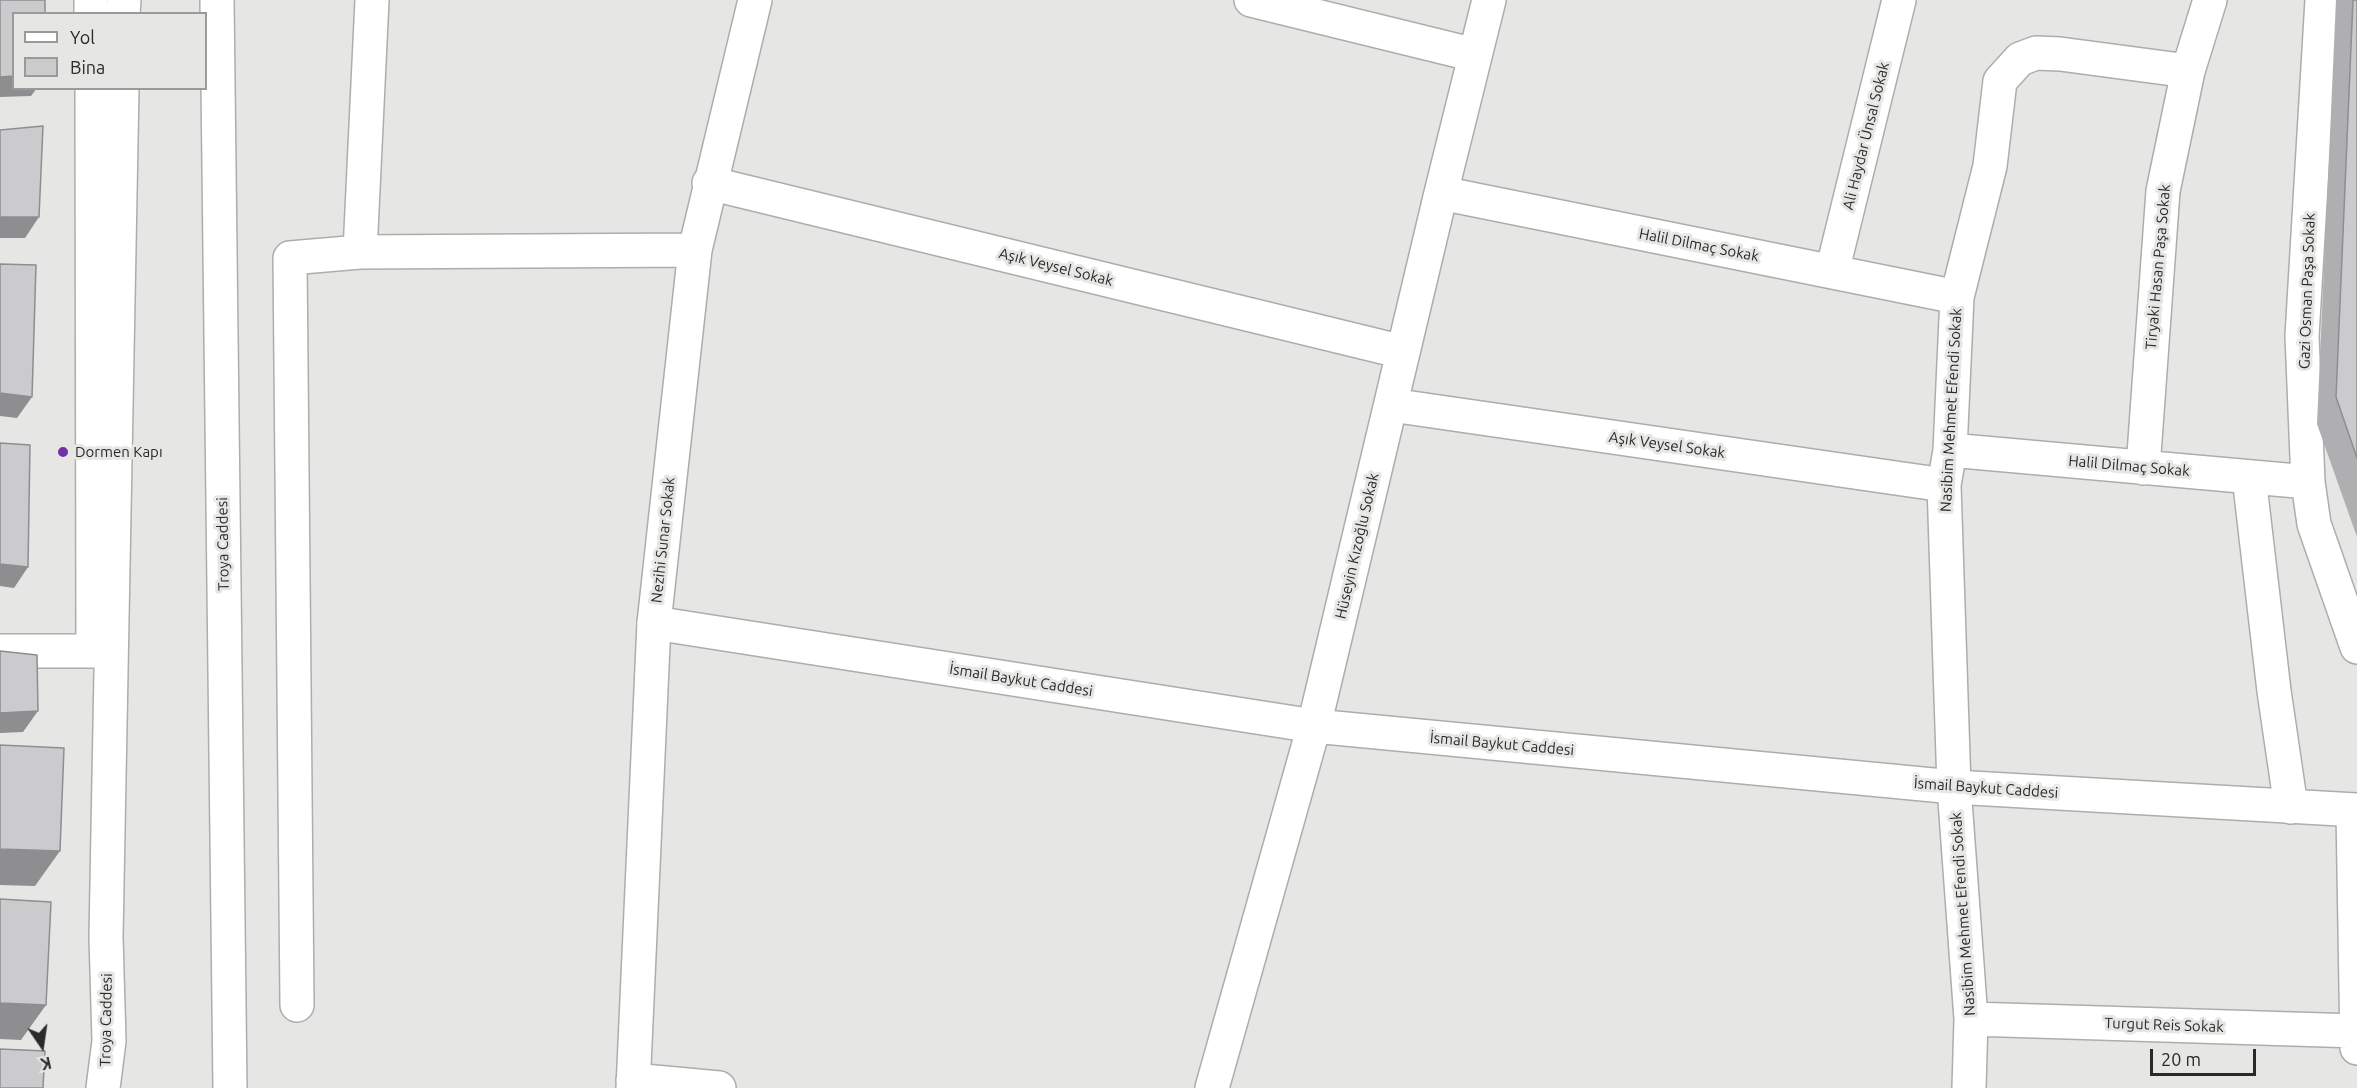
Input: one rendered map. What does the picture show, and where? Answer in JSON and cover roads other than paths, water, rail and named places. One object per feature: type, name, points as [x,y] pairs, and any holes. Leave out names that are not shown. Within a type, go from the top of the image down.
[{"type":"street","name":"Troya Caddesi","points":[[217,0],[230,1088]]},
{"type":"street","points":[[360,252],[372,0]]},
{"type":"street","name":"Nezihi Sunar Sokak","points":[[633,1084],[654,623],[695,250],[709,183],[755,0]]},
{"type":"street","points":[[1251,0],[1475,55]]},
{"type":"street","name":"Hüseyin Kızoğlu Sokak","points":[[1212,1088],[1314,726],[1489,0]]},
{"type":"street","name":"Ali Haydar Ünsal Sokak","points":[[1832,272],[1899,0]]},
{"type":"street","name":"Tiryaki Hasan Paşa Sokak","points":[[2143,468],[2163,191],[2188,71],[2210,0]]},
{"type":"street","name":"Gazi Osman Paşa Sokak","points":[[2322,0],[2302,336],[2308,482],[2314,525],[2357,647]]},
{"type":"street","name":"Nasibim Mehmet Efendi Sokak","points":[[1969,1088],[1971,1019],[1954,787],[1944,485],[1950,450],[1957,297],[1990,166],[2000,81],[2020,59],[2036,53],[2060,54],[2188,71]]},
{"type":"street","points":[[0,651],[93,651],[92,90]]},
{"type":"street","name":"Troya Caddesi","points":[[103,1088],[109,1041],[106,937],[122,90]]},
{"type":"street","name":"Aşık Veysel Sokak","points":[[709,183],[1403,352]]},
{"type":"street","name":"Halil Dilmaç Sokak","points":[[1441,193],[1957,297]]},
{"type":"street","points":[[297,1005],[290,258],[360,252],[695,250]]},
{"type":"street","name":"Aşık Veysel Sokak","points":[[1391,405],[1944,485]]},
{"type":"street","name":"Halil Dilmaç Sokak","points":[[1950,450],[2308,482]]},
{"type":"street","points":[[2249,477],[2274,691],[2291,807]]},
{"type":"street","name":"İsmail Baykut Caddesi","points":[[654,623],[1314,726],[1954,787],[2355,811]]},
{"type":"street","points":[[2355,811],[2357,1048]]},
{"type":"street","name":"Turgut Reis Sokak","points":[[1971,1019],[2356,1032]]},
{"type":"street","points":[[633,1084],[719,1088]]},
{"type":"place","name":"Dormen Kapı","points":[[63,452]]}]
